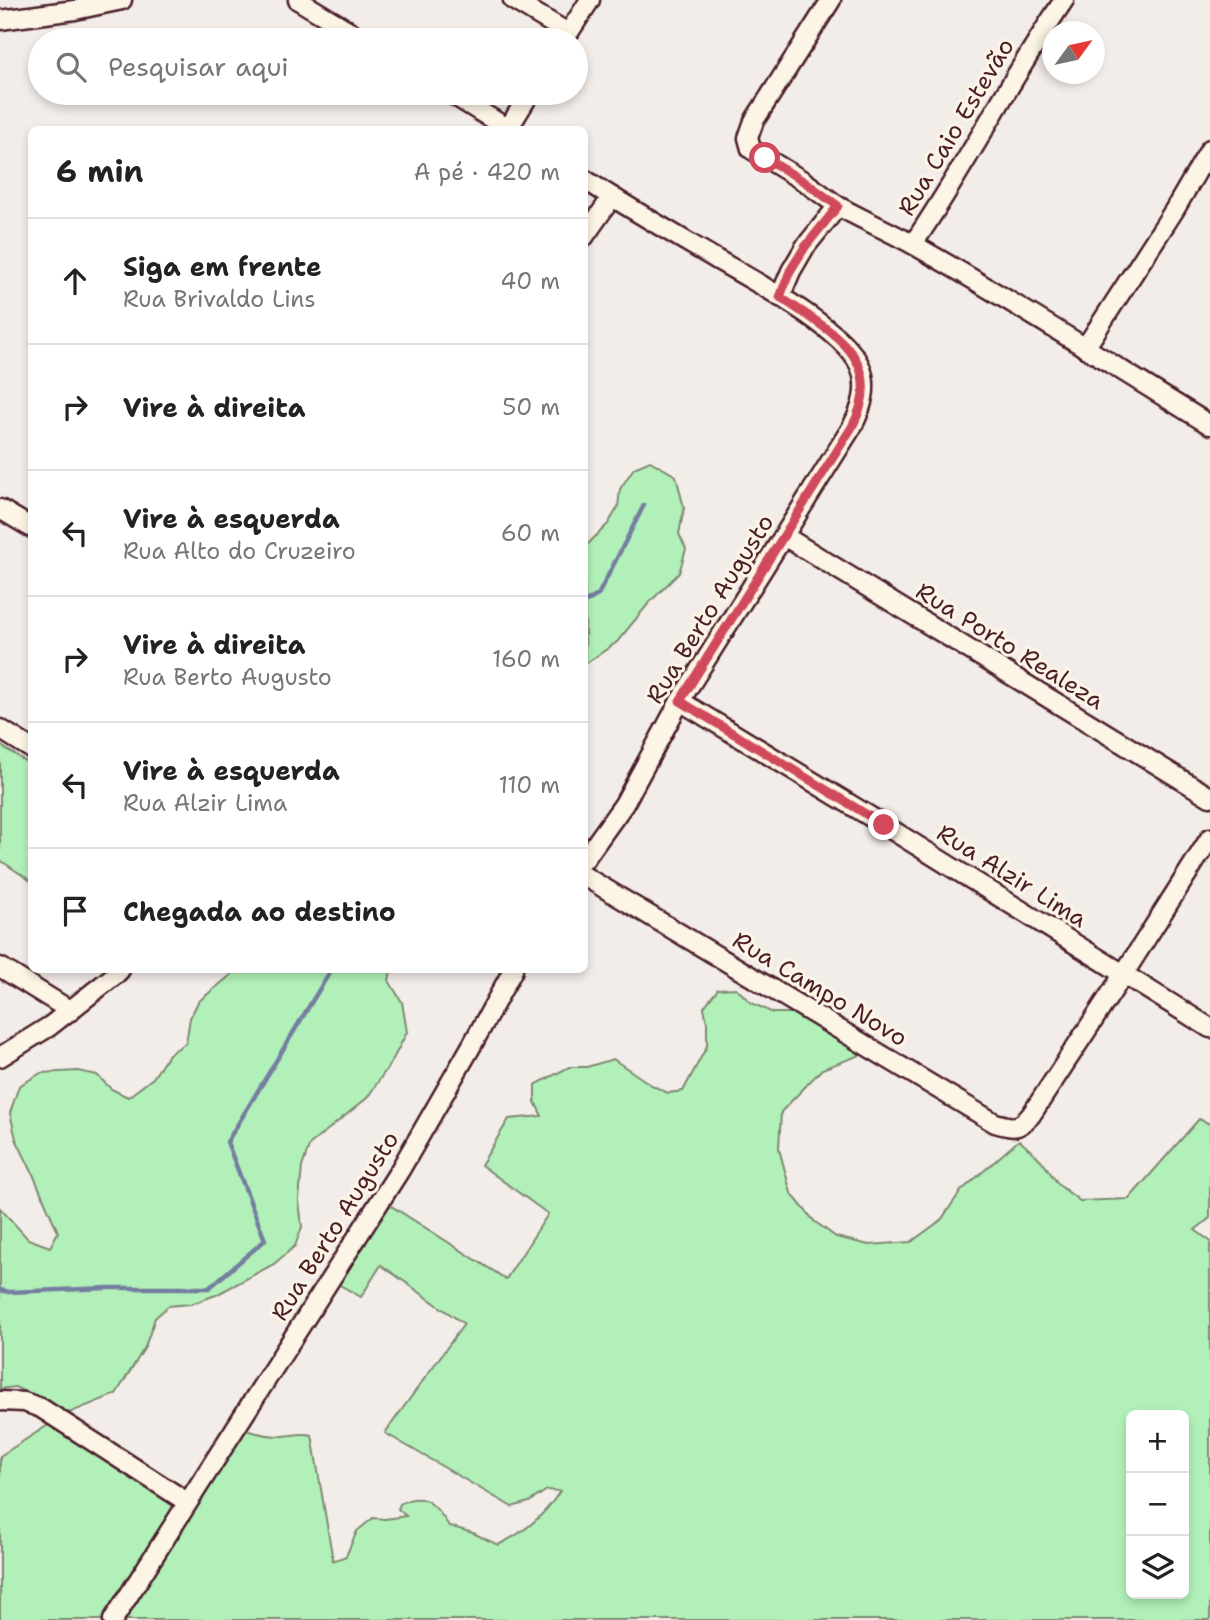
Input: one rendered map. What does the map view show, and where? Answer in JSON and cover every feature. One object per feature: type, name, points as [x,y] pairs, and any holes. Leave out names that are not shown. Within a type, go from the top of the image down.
[{"type":"street","points":[[0,20],[75,10],[122,0]]},
{"type":"street","points":[[299,0],[344,28]]},
{"type":"street","points":[[513,0],[554,28]]},
{"type":"street","points":[[571,28],[590,0]]},
{"type":"street","points":[[831,0],[754,121],[748,138],[751,149],[838,206],[913,244],[1210,425]]},
{"type":"street","name":"Rua Caio Estevão","points":[[913,244],[1064,0]]},
{"type":"street","points":[[470,105],[504,126]]},
{"type":"street","points":[[511,126],[523,105]]},
{"type":"street","points":[[1085,348],[1175,209],[1210,149]]},
{"type":"street","points":[[588,182],[780,297],[790,271],[805,247],[838,206]]},
{"type":"street","points":[[588,231],[612,197]]},
{"type":"street","name":"Rua Berto Augusto","points":[[588,854],[624,804],[680,701],[860,413],[864,380],[853,355],[834,334],[780,297]]},
{"type":"street","points":[[0,509],[28,526]]},
{"type":"street","name":"Rua Porto Realeza","points":[[784,536],[1210,797]]},
{"type":"street","name":"Rua Alzir Lima","points":[[680,701],[1210,1028]]},
{"type":"street","points":[[0,729],[28,746]]},
{"type":"street","points":[[1123,975],[1210,838]]},
{"type":"street","name":"Rua Campo Novo","points":[[588,878],[995,1123],[1016,1128],[1031,1115],[1123,975]]},
{"type":"street","points":[[0,967],[71,1011]]},
{"type":"street","points":[[0,1057],[71,1011],[117,973]]},
{"type":"street","name":"Rua Berto Augusto","points":[[113,1620],[400,1170],[511,973]]},
{"type":"street","points":[[0,1401],[24,1402],[41,1408],[187,1502]]},
{"type":"green space","points":[[650,461],[676,476],[684,508],[679,534],[686,549],[679,573],[649,603],[617,642],[588,662],[588,544],[608,524],[618,507],[620,489],[634,468]]},
{"type":"green space","points":[[0,745],[28,763],[28,879],[0,860]]},
{"type":"green space","points":[[390,973],[389,981],[402,1002],[407,1032],[392,1061],[367,1098],[310,1144],[302,1167],[299,1200],[302,1227],[295,1246],[274,1264],[216,1295],[191,1304],[168,1306],[155,1318],[145,1347],[116,1394],[69,1413],[15,1387],[0,1389],[0,1208],[28,1239],[50,1247],[58,1232],[16,1139],[10,1113],[19,1086],[41,1073],[78,1071],[97,1075],[111,1089],[128,1097],[153,1078],[169,1054],[186,1043],[190,1018],[198,1002],[231,975]]},
{"type":"green space","points":[[736,988],[750,1002],[773,1013],[797,1013],[863,1054],[822,1069],[781,1112],[779,1149],[791,1193],[814,1221],[836,1237],[869,1245],[911,1242],[941,1220],[961,1191],[1019,1140],[1041,1160],[1059,1185],[1080,1201],[1129,1199],[1199,1119],[1210,1124],[1210,1218],[1195,1230],[1210,1241],[1210,1620],[0,1620],[0,1456],[50,1424],[178,1504],[241,1429],[272,1436],[312,1435],[333,1561],[346,1556],[357,1531],[373,1518],[406,1516],[398,1509],[400,1504],[409,1500],[429,1502],[449,1526],[473,1533],[498,1545],[533,1522],[560,1491],[547,1490],[529,1502],[512,1507],[385,1433],[464,1324],[381,1265],[361,1297],[338,1284],[388,1204],[506,1279],[548,1214],[481,1165],[509,1119],[542,1116],[535,1102],[535,1085],[569,1067],[587,1067],[613,1059],[668,1093],[683,1091],[707,1046],[704,1007],[718,989]]},
{"type":"waterway","points":[[588,601],[598,595],[644,505]]},
{"type":"waterway","points":[[0,1290],[209,1288],[265,1240],[227,1142],[329,973]]},
{"type":"route","points":[[765,158],[838,206],[805,247],[790,271],[780,297],[834,334],[853,355],[864,380],[864,397],[860,413],[852,427],[680,701],[884,825]]}]
